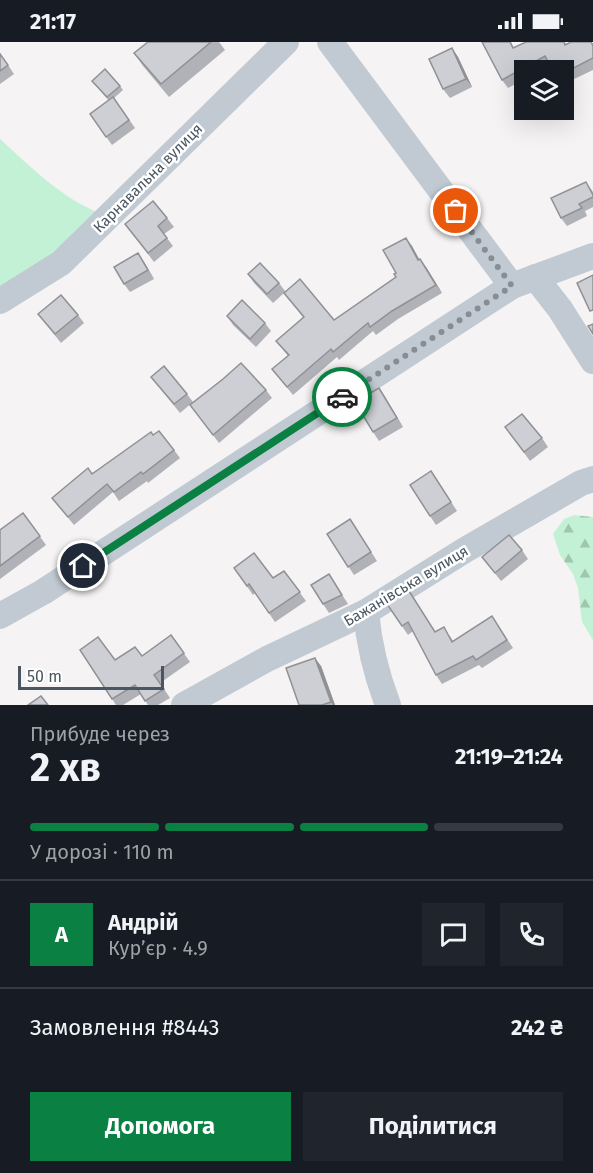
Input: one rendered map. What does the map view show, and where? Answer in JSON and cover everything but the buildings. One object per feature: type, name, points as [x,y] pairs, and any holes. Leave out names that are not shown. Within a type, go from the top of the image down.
[{"type":"street","name":"Карнавальна вулиця","points":[[0,301],[61,263],[286,42]]},
{"type":"street","points":[[330,42],[523,282],[560,309],[593,362]]},
{"type":"street","points":[[0,616],[43,592],[523,282],[593,256]]},
{"type":"street","name":"Бажанівська вулиця","points":[[184,705],[267,659],[366,612],[465,550],[571,489],[593,479]]},
{"type":"street","points":[[366,612],[369,643],[376,673],[388,705]]},
{"type":"green space","points":[[0,139],[60,191],[87,208],[102,214],[56,253],[0,286]]},
{"type":"green space","points":[[574,515],[593,517],[593,640],[582,622],[578,588],[573,574],[560,555],[553,534],[564,519]]},
{"type":"way so far","points":[[342,397],[512,286],[456,211]]},
{"type":"route","points":[[83,566],[342,397]]}]
